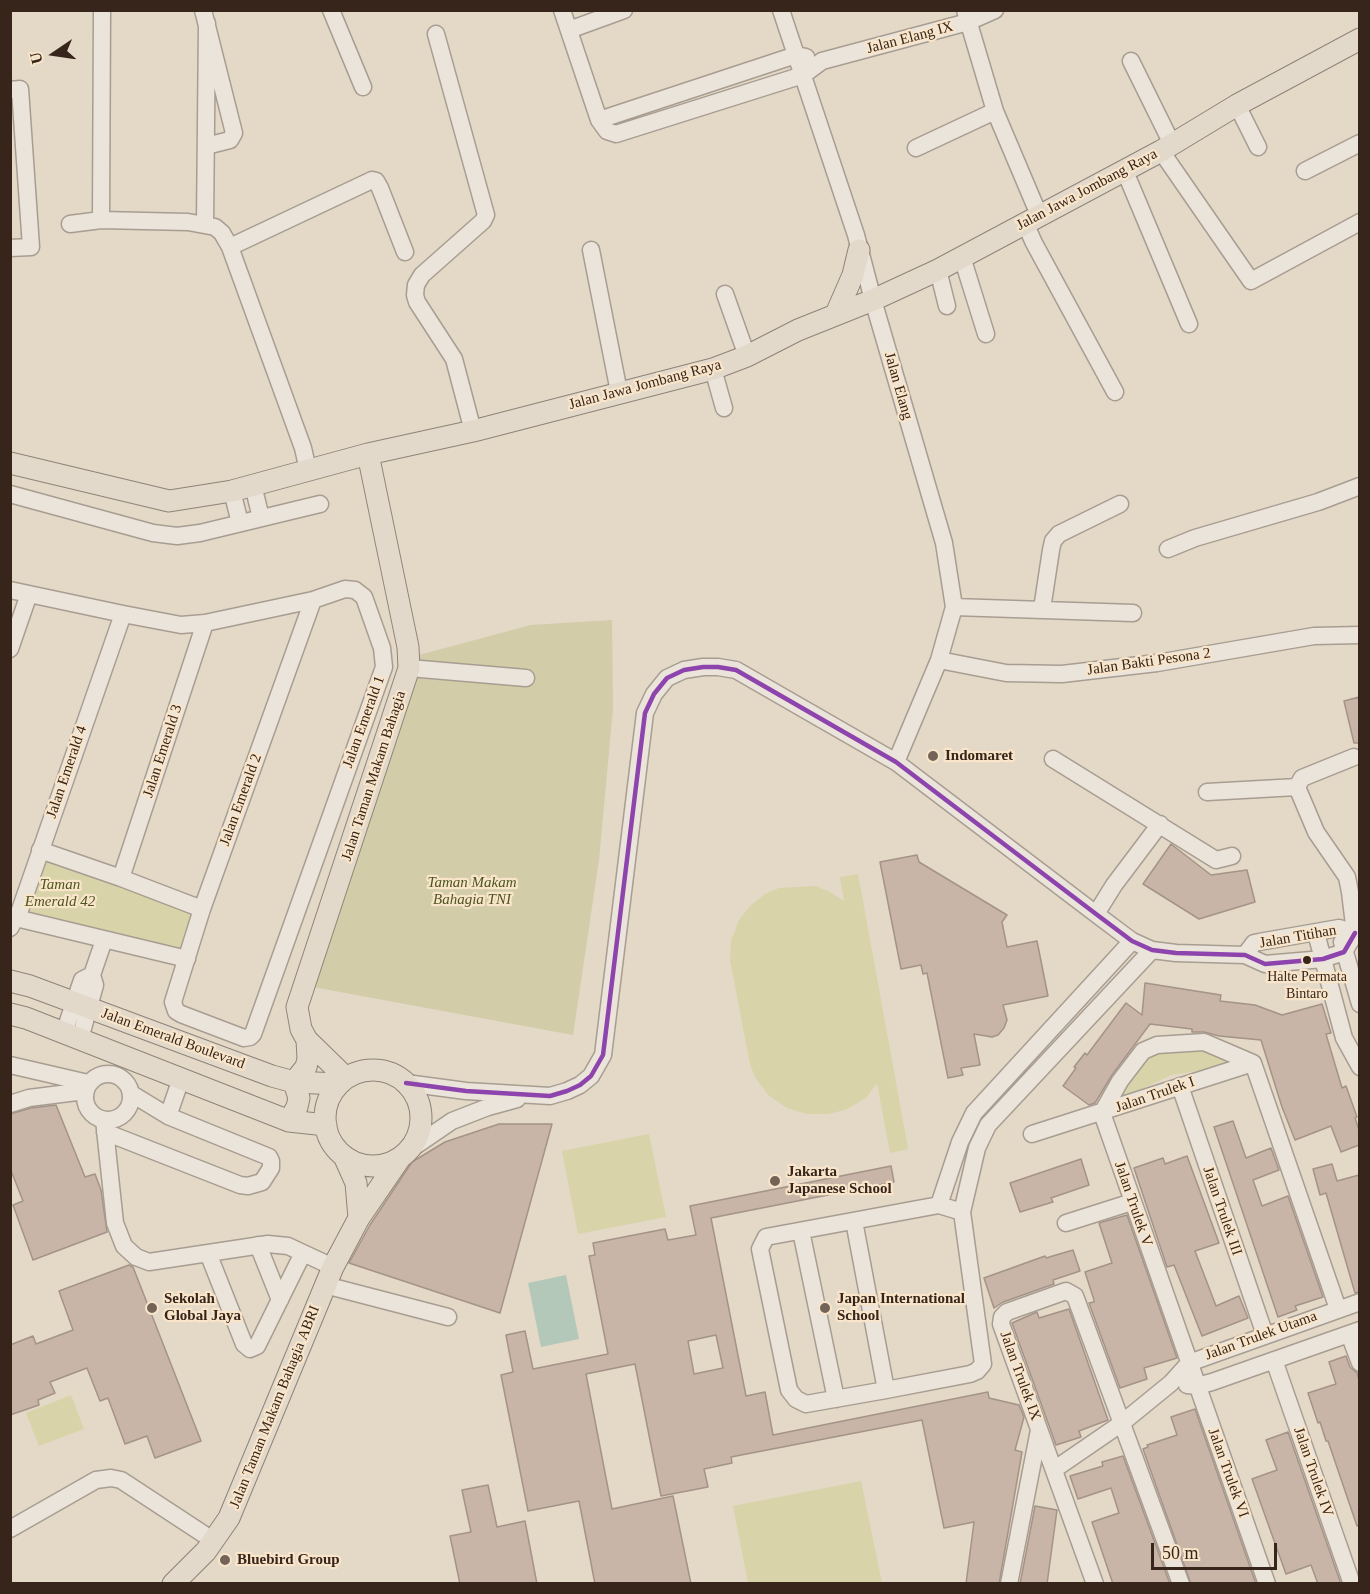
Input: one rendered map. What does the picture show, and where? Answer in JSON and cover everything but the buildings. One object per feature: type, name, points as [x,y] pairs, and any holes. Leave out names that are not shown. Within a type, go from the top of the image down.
[{"type":"main road","name":"Jalan Jawa Jombang Raya","points":[[10,463],[169,501],[232,491],[368,454],[473,431],[713,369],[938,270],[1167,148],[1237,105],[1359,39]]},
{"type":"main road","points":[[836,314],[854,275],[859,250]]},
{"type":"main road","name":"Jalan Taman Makam Bahagia","points":[[342,1081],[307,1040],[301,1029],[297,1007],[410,668],[408,647],[368,454]]},
{"type":"main road","name":"Jalan Emerald Boulevard","points":[[10,981],[30,986],[294,1082],[342,1081]]},
{"type":"main road","points":[[10,1014],[26,1018],[289,1121],[326,1125]]},
{"type":"main road","points":[[289,1121],[299,1098],[294,1082],[306,1067],[308,1059],[307,1040]]},
{"type":"main road","points":[[344,1156],[366,1165],[380,1165],[404,1155],[419,1132],[421,1111],[413,1091],[394,1074],[380,1070],[364,1070],[342,1081],[330,1097],[326,1111],[329,1137],[344,1156],[356,1183],[359,1218]]},
{"type":"main road","name":"Jalan Taman Makam Bahagia ABRI","points":[[173,1584],[214,1541],[229,1518],[329,1276],[359,1218],[404,1155]]},
{"type":"street","points":[[101,220],[102,10]]},
{"type":"street","points":[[331,10],[363,87]]},
{"type":"street","points":[[562,10],[599,120],[796,55]]},
{"type":"street","points":[[568,30],[624,10]]},
{"type":"street","name":"Jalan Elang","points":[[781,10],[856,235],[944,543],[954,607],[939,660],[896,762]]},
{"type":"street","name":"Jalan Elang IX","points":[[599,120],[607,131],[616,134],[803,75],[822,61],[967,16],[995,10]]},
{"type":"street","points":[[967,16],[995,111],[1032,219],[1034,243],[1115,392]]},
{"type":"street","points":[[205,17],[205,224]]},
{"type":"street","points":[[205,17],[234,133],[230,140],[206,146]]},
{"type":"street","points":[[436,34],[486,215],[483,221],[422,275],[416,285],[415,295],[417,302],[454,359],[473,431]]},
{"type":"street","name":"Jalan Elang IX","points":[[796,55],[822,61]]},
{"type":"street","points":[[1131,61],[1167,148],[1251,281],[1359,222]]},
{"type":"street","points":[[10,90],[20,89],[31,247],[10,248]]},
{"type":"street","points":[[1237,105],[1258,147]]},
{"type":"street","points":[[916,148],[995,111]]},
{"type":"street","points":[[1305,171],[1359,143]]},
{"type":"street","points":[[1124,170],[1189,324]]},
{"type":"street","points":[[230,247],[372,180],[376,181],[380,188],[405,252]]},
{"type":"street","points":[[70,225],[101,220],[188,222],[215,227],[222,233],[230,247],[303,448],[308,470]]},
{"type":"street","points":[[591,250],[619,392]]},
{"type":"street","points":[[962,257],[986,334]]},
{"type":"street","points":[[938,270],[947,306]]},
{"type":"street","points":[[725,294],[747,356]]},
{"type":"street","points":[[713,369],[724,408]]},
{"type":"street","points":[[253,485],[261,518]]},
{"type":"street","points":[[1168,549],[1195,538],[1318,502],[1359,486]]},
{"type":"street","points":[[232,491],[240,523]]},
{"type":"street","points":[[10,494],[153,533],[177,536],[200,533],[320,504]]},
{"type":"street","points":[[1042,609],[1053,542],[1059,534],[1120,504]]},
{"type":"street","name":"Jalan Emerald 1","points":[[10,590],[181,625],[205,623],[313,600],[345,589],[355,590],[364,597],[382,648],[384,667],[254,1034],[244,1038],[234,1035],[181,1014],[176,1011],[173,1002]]},
{"type":"street","points":[[10,649],[29,594]]},
{"type":"street","name":"Jalan Emerald 2","points":[[173,1002],[202,909],[313,600]]},
{"type":"street","points":[[954,607],[1133,613]]},
{"type":"street","name":"Jalan Emerald 4","points":[[13,923],[123,614]]},
{"type":"street","name":"Jalan Emerald 3","points":[[121,878],[205,623]]},
{"type":"street","name":"Jalan Bakti Pesona 2","points":[[939,660],[1006,673],[1062,674],[1157,663],[1314,636],[1359,635]]},
{"type":"street","name":"Jalan Titihan","points":[[406,1083],[466,1091],[550,1096],[580,1085],[591,1076],[603,1055],[645,713],[654,694],[667,678],[684,670],[703,667],[718,666],[736,670],[896,762],[1132,941],[1152,950],[1245,955],[1265,964],[1323,959],[1344,952],[1351,931],[1316,933],[1254,943],[1245,955]]},
{"type":"street","points":[[410,668],[526,678]]},
{"type":"street","points":[[1297,787],[1302,778],[1354,757]]},
{"type":"street","points":[[1053,759],[1216,860],[1232,856]]},
{"type":"street","points":[[1207,792],[1297,787]]},
{"type":"street","points":[[1297,787],[1316,832],[1347,877],[1350,892],[1351,931]]},
{"type":"street","points":[[1096,914],[1114,885],[1160,824]]},
{"type":"street","points":[[40,850],[202,909]]},
{"type":"street","points":[[13,923],[187,959]]},
{"type":"street","points":[[1316,933],[1344,1038],[1359,1066]]},
{"type":"street","points":[[72,1036],[82,1005],[81,980],[92,975],[104,940]]},
{"type":"street","points":[[939,1205],[960,1142],[974,1113],[1132,941]]},
{"type":"street","points":[[962,1212],[939,1205],[766,1237],[760,1250],[762,1261],[789,1390],[796,1399],[806,1404],[886,1390],[970,1374],[977,1371],[983,1364],[962,1212],[977,1148],[988,1125],[1152,950]]},
{"type":"street","points":[[1344,952],[1359,1004]]},
{"type":"street","name":"Jalan Trulek I","points":[[1102,1113],[1120,1081],[1143,1052],[1157,1045],[1204,1042],[1253,1063]]},
{"type":"street","points":[[1253,1063],[1338,1309]]},
{"type":"street","name":"Jalan Trulek I","points":[[1102,1113],[1253,1063]]},
{"type":"street","points":[[10,1065],[87,1087]]},
{"type":"street","points":[[10,1104],[87,1087],[100,1074],[114,1073],[126,1081],[132,1094],[168,1116],[268,1157],[271,1161],[271,1168],[262,1182],[248,1186],[240,1185],[105,1126],[88,1110],[85,1101],[87,1087]]},
{"type":"street","points":[[168,1116],[181,1079]]},
{"type":"street","name":"Jalan Trulek III","points":[[1180,1086],[1265,1335]]},
{"type":"street","points":[[105,1126],[129,1109],[132,1094]]},
{"type":"street","name":"Jalan Titihan","points":[[404,1155],[452,1121],[529,1095]]},
{"type":"street","points":[[1032,1134],[1102,1113]]},
{"type":"street","name":"Jalan Trulek V","points":[[1102,1113],[1189,1363]]},
{"type":"street","points":[[105,1126],[115,1223],[124,1246],[136,1257],[149,1262],[258,1245],[288,1246],[303,1253],[329,1276],[448,1317]]},
{"type":"street","points":[[960,1142],[977,1148]]},
{"type":"street","points":[[1066,1223],[1132,1202]]},
{"type":"street","points":[[854,1221],[886,1390]]},
{"type":"street","points":[[801,1231],[836,1399]]},
{"type":"street","points":[[258,1245],[280,1300]]},
{"type":"street","points":[[208,1253],[244,1344],[250,1349],[257,1346],[303,1253]]},
{"type":"street","name":"Jalan Trulek IX","points":[[1095,1584],[1001,1324],[1002,1317],[1007,1312],[1066,1291],[1075,1296],[1181,1584]]},
{"type":"street","name":"Jalan Trulek Utama","points":[[1055,1469],[1122,1423],[1171,1383],[1189,1363],[1359,1302]]},
{"type":"street","points":[[1354,1332],[1359,1363]]},
{"type":"street","name":"Jalan Trulek Utama","points":[[1171,1383],[1197,1386],[1354,1332]]},
{"type":"street","name":"Jalan Trulek IV","points":[[1274,1360],[1352,1584]]},
{"type":"street","name":"Jalan Trulek VI","points":[[1189,1363],[1267,1584]]},
{"type":"street","points":[[1009,1584],[1039,1430]]},
{"type":"street","points":[[10,1529],[96,1480],[111,1479],[121,1480],[214,1541]]},
{"type":"green space","name":"Taman Makam Bahagia TNI","points":[[612,620],[613,708],[599,860],[573,1035],[313,987],[401,718],[419,655],[531,625]]},
{"type":"green space","name":"Taman Emerald 42","points":[[40,850],[202,909],[187,959],[16,918]]},
{"type":"green space","points":[[858,874],[908,1149],[890,1153],[877,1083],[866,1098],[845,1110],[828,1114],[807,1114],[787,1108],[768,1095],[755,1077],[750,1064],[730,960],[731,941],[739,920],[751,905],[765,894],[779,888],[816,886],[844,901],[840,877]]},
{"type":"green space","points":[[1207,1044],[1253,1063],[1171,1075],[1103,1108],[1146,1050]]},
{"type":"green space","points":[[649,1134],[666,1217],[578,1234],[562,1151]]},
{"type":"green space","points":[[71,1395],[84,1429],[39,1446],[26,1413]]},
{"type":"green space","points":[[861,1481],[882,1583],[748,1583],[733,1506]]},
{"type":"shaded area","points":[[566,1275],[579,1339],[541,1347],[528,1283]]},
{"type":"transit line","points":[[406,1083],[466,1091],[550,1096],[580,1085],[591,1076],[603,1055],[645,713],[654,694],[667,678],[684,670],[703,667],[736,670],[896,762],[1132,941],[1152,950],[1245,955],[1265,964],[1323,959],[1344,952],[1355,933]]},
{"type":"place","name":"Indomaret","points":[[933,756]]},
{"type":"place","name":"Halte Permata Bintaro","points":[[1307,960]]},
{"type":"place","name":"Jakarta Japanese School","points":[[775,1181]]},
{"type":"place","name":"Sekolah Global Jaya","points":[[152,1308]]},
{"type":"place","name":"Japan International School","points":[[825,1308]]},
{"type":"place","name":"Bluebird Group","points":[[225,1560]]}]
